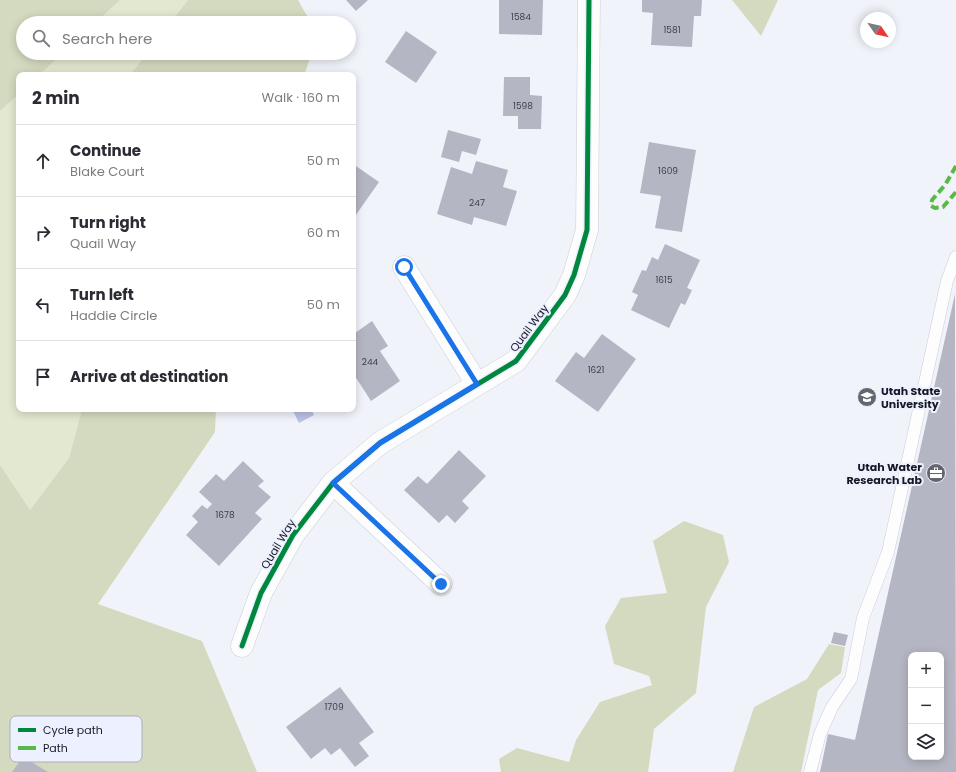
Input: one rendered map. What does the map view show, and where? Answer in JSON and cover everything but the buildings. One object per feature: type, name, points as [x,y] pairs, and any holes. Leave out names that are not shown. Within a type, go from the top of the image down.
[{"type":"street","name":"Quail Way","points":[[242,646],[261,594],[293,535],[333,483],[380,443],[516,361],[565,296],[576,267],[587,230],[589,0]]},
{"type":"street","points":[[404,267],[477,384]]},
{"type":"street","points":[[333,483],[441,584]]},
{"type":"lane","points":[[810,772],[820,734],[832,707],[851,679],[863,618],[888,552],[947,281],[956,258]]},
{"type":"green space","points":[[0,0],[120,0],[103,16],[16,16],[16,60],[55,60],[42,72],[16,72],[16,97],[0,111]]},
{"type":"green space","points":[[120,0],[188,0],[175,16],[103,16]]},
{"type":"green space","points":[[188,0],[298,0],[307,16],[175,16]]},
{"type":"green space","points":[[732,0],[778,0],[761,36]]},
{"type":"green space","points":[[55,60],[142,60],[132,72],[42,72]]},
{"type":"green space","points":[[142,60],[309,60],[305,72],[132,72]]},
{"type":"green space","points":[[16,97],[16,412],[81,412],[69,458],[30,510],[0,465],[0,111]]},
{"type":"green space","points":[[81,412],[216,412],[215,432],[98,604],[202,641],[257,772],[0,772],[0,465],[30,510],[69,458]]},
{"type":"green space","points":[[684,521],[723,535],[729,562],[706,607],[696,693],[654,729],[648,772],[501,772],[499,759],[517,748],[569,762],[576,740],[600,702],[652,685],[649,676],[614,664],[605,626],[621,598],[667,593],[653,541]]},
{"type":"green space","points":[[829,644],[845,647],[841,673],[818,690],[801,772],[733,772],[754,707],[807,679]]},
{"type":"water","points":[[294,412],[312,412],[314,415],[299,423]]},
{"type":"marked path","points":[[956,166],[945,185],[932,200],[931,206],[935,208],[943,207],[956,192]]},
{"type":"cycle path","points":[[242,646],[261,593],[293,535],[333,483],[380,443],[516,361],[565,295],[574,275],[587,230],[589,0]]},
{"type":"place","name":"Utah State University","points":[[867,397]]},
{"type":"place","name":"Utah Water Research Lab","points":[[936,473]]},
{"type":"route","points":[[404,267],[477,384],[380,443],[333,483],[441,584]]}]
